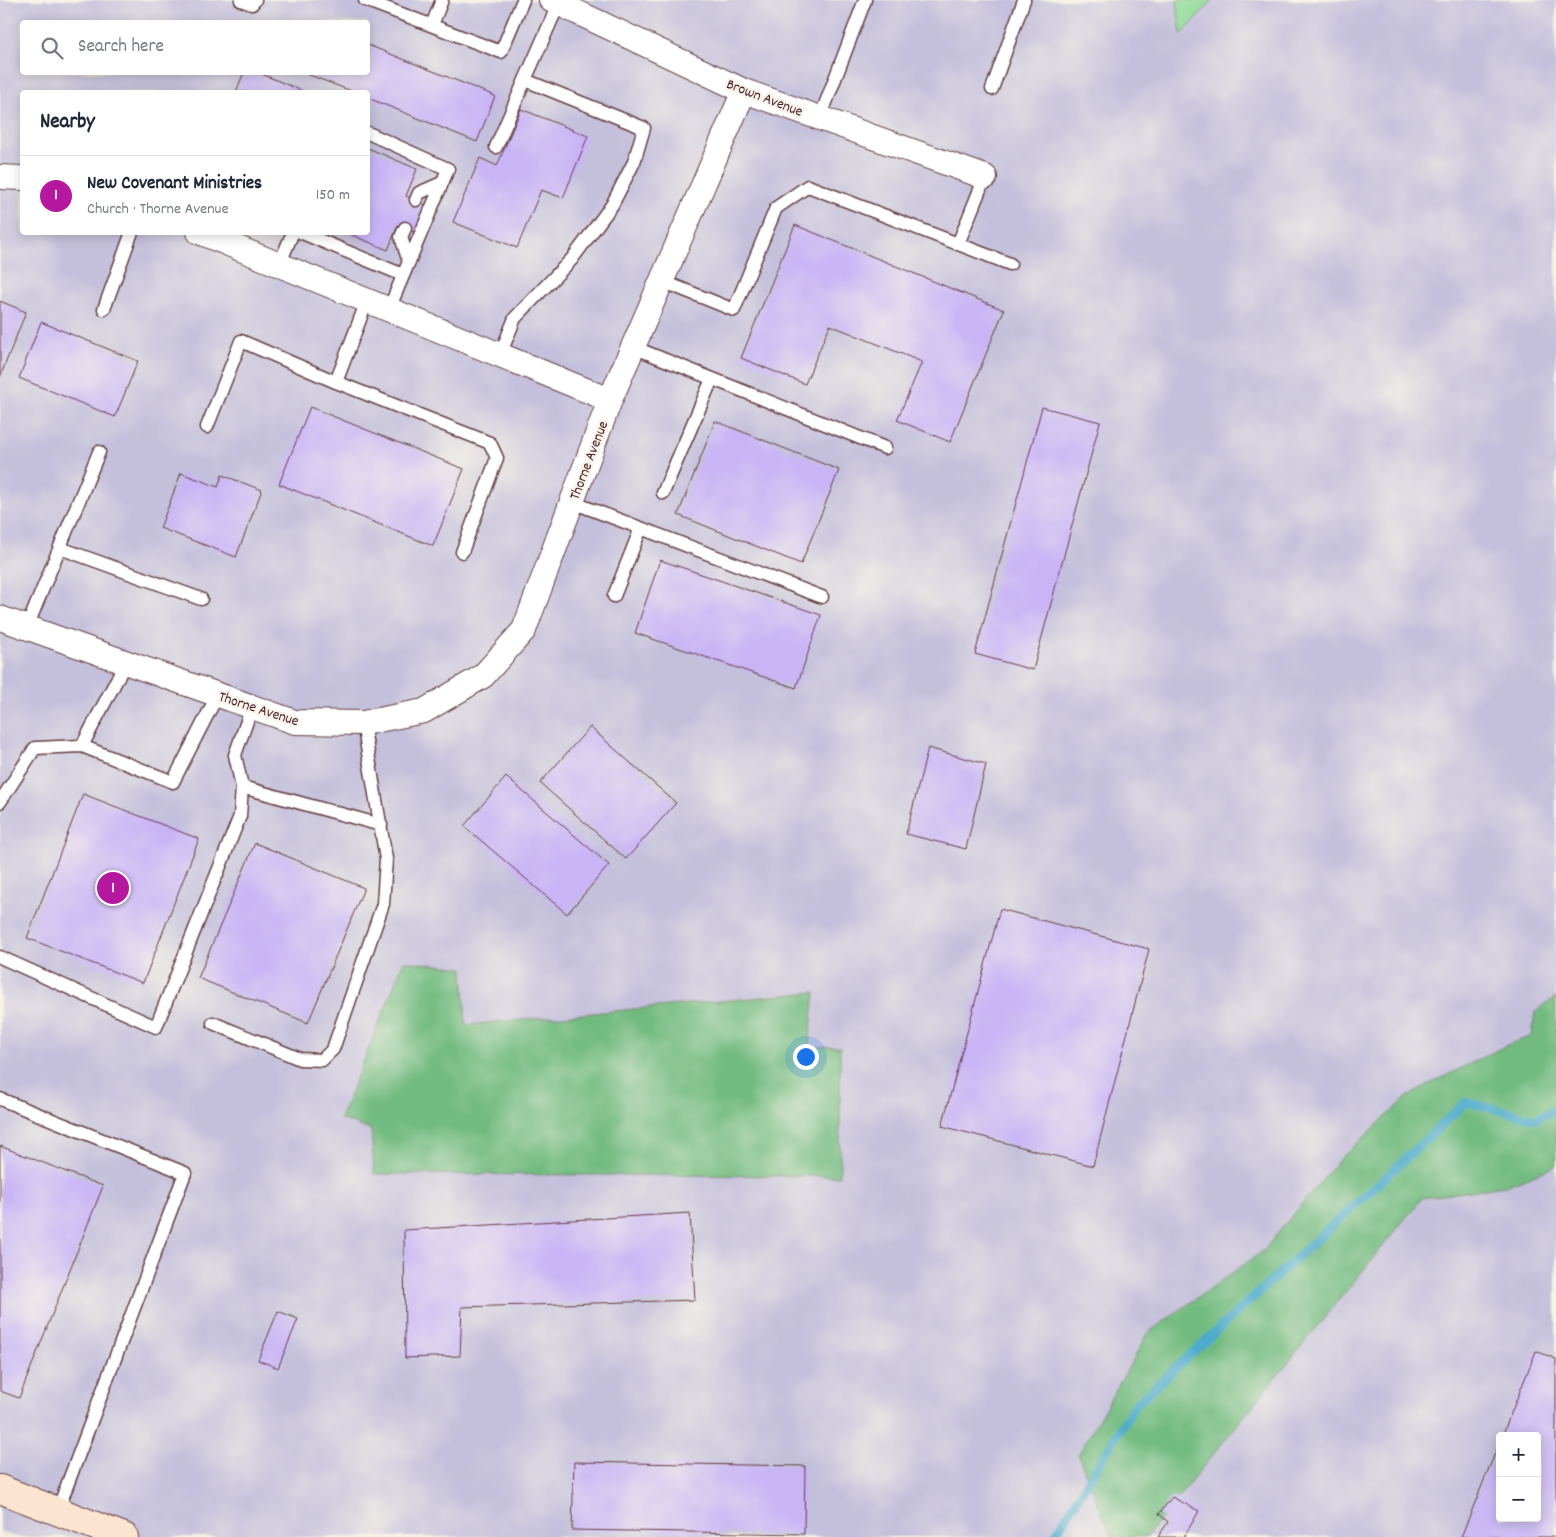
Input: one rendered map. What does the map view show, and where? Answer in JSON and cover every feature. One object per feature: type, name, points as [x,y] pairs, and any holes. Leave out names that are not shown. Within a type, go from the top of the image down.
[{"type":"street","name":"Brown Avenue","points":[[555,2],[744,91],[985,177]]},
{"type":"street","name":"Thorne Avenue","points":[[0,618],[296,722],[362,723],[424,712],[483,676],[524,630],[610,400],[744,91]]},
{"type":"street","points":[[0,177],[20,178]]},
{"type":"street","points":[[205,235],[610,400]]},
{"type":"street","points":[[0,1489],[124,1537]]},
{"type":"lane","points":[[241,0],[252,4],[254,0]]},
{"type":"lane","points":[[366,0],[500,52],[523,0]]},
{"type":"lane","points":[[432,25],[442,0]]},
{"type":"lane","points":[[820,118],[866,0]]},
{"type":"lane","points":[[992,89],[1024,0]]},
{"type":"lane","points":[[496,147],[525,80],[555,2]]},
{"type":"lane","points":[[500,354],[515,318],[572,258],[612,205],[634,162],[644,128],[525,80]]},
{"type":"lane","points":[[336,382],[378,305],[404,275],[448,169],[370,134]]},
{"type":"lane","points":[[958,244],[985,177]]},
{"type":"lane","points":[[416,200],[419,193],[442,184]]},
{"type":"lane","points":[[662,281],[734,310],[776,208],[808,186],[1010,264]]},
{"type":"lane","points":[[405,228],[401,237],[409,262]]},
{"type":"lane","points":[[104,309],[131,235]]},
{"type":"lane","points":[[279,265],[292,235]]},
{"type":"lane","points":[[307,235],[404,275]]},
{"type":"lane","points":[[208,427],[241,341],[336,382],[490,443],[497,458],[462,552]]},
{"type":"lane","points":[[633,347],[885,448]]},
{"type":"lane","points":[[663,493],[712,379]]},
{"type":"lane","points":[[27,627],[99,452]]},
{"type":"lane","points":[[572,502],[822,597]]},
{"type":"lane","points":[[614,596],[641,528]]},
{"type":"lane","points":[[60,548],[201,599]]},
{"type":"lane","points":[[82,746],[126,662]]},
{"type":"lane","points":[[0,802],[35,748],[82,746],[174,782],[218,694]]},
{"type":"lane","points":[[0,957],[156,1027],[240,816],[242,788],[235,755],[252,707]]},
{"type":"lane","points":[[212,1023],[300,1059],[322,1060],[333,1049],[383,904],[386,859],[362,723]]},
{"type":"lane","points":[[242,788],[381,825]]},
{"type":"lane","points":[[0,1099],[185,1173],[57,1512]]},
{"type":"shaded area","points":[[0,0],[1177,0],[1182,34],[1213,0],[1556,0],[1556,997],[1535,1012],[1532,1036],[1507,1045],[1412,1093],[1338,1161],[1263,1251],[1149,1332],[1078,1455],[1112,1537],[15,1537],[0,1531]],"holes":[[[814,992],[808,1047],[840,1047],[374,1174],[371,1130],[340,1119],[465,1025]]]},
{"type":"shaded area","points":[[1556,1166],[1556,1537],[1146,1537],[1422,1198],[1505,1186]]},
{"type":"green space","points":[[1177,0],[1213,0],[1181,35]]},
{"type":"green space","points":[[404,961],[463,968],[466,1025],[815,992],[809,1047],[840,1047],[840,1176],[374,1174],[371,1130],[340,1119]]},
{"type":"green space","points":[[1556,997],[1556,1166],[1505,1186],[1422,1198],[1146,1537],[1112,1537],[1078,1455],[1149,1332],[1263,1251],[1338,1161],[1412,1093],[1507,1045],[1532,1036],[1535,1012]]},
{"type":"building","points":[[370,46],[495,96],[477,142],[370,99],[370,90],[349,90],[309,75],[370,75]]},
{"type":"building","points":[[243,75],[264,75],[300,90],[237,90]]},
{"type":"building","points":[[521,109],[588,136],[563,198],[541,190],[517,248],[453,222],[480,158],[497,166]]},
{"type":"building","points":[[370,149],[417,169],[406,196],[428,206],[417,233],[398,225],[388,250],[352,235],[370,235]]},
{"type":"building","points":[[795,225],[1004,310],[950,442],[897,420],[922,362],[830,325],[805,384],[741,358]]},
{"type":"building","points":[[0,301],[26,312],[0,377]]},
{"type":"building","points":[[41,322],[138,361],[115,417],[19,378]]},
{"type":"building","points":[[310,407],[464,469],[433,546],[279,484]]},
{"type":"building","points":[[1042,407],[1100,422],[1033,670],[975,654]]},
{"type":"building","points":[[715,421],[839,470],[801,564],[678,515]]},
{"type":"building","points":[[181,473],[218,487],[222,475],[262,490],[236,557],[160,528]]},
{"type":"building","points":[[660,560],[821,615],[796,688],[635,633]]},
{"type":"building","points":[[590,727],[676,803],[626,859],[540,783]]},
{"type":"building","points":[[928,748],[986,764],[966,849],[906,834]]},
{"type":"building","points":[[506,777],[609,865],[567,914],[464,826]]},
{"type":"building","points":[[83,794],[199,839],[143,983],[27,938]]},
{"type":"building","points":[[255,843],[364,888],[308,1023],[198,978]]},
{"type":"building","points":[[1000,909],[1149,949],[1093,1166],[942,1126]]},
{"type":"building","points":[[0,1146],[103,1186],[19,1398],[0,1391]]},
{"type":"building","points":[[690,1213],[695,1300],[462,1307],[460,1356],[405,1358],[404,1230]]},
{"type":"building","points":[[278,1311],[298,1319],[278,1368],[258,1360]]},
{"type":"building","points":[[1536,1351],[1556,1359],[1556,1537],[1461,1537],[1496,1451],[1496,1522],[1541,1522],[1541,1432],[1504,1432]]},
{"type":"building","points":[[574,1462],[805,1466],[804,1534],[572,1530]]},
{"type":"building","points":[[1172,1497],[1199,1511],[1184,1537],[1158,1537],[1168,1522],[1159,1514]]},
{"type":"waterway","points":[[1054,1537],[1135,1405],[1466,1102],[1536,1119],[1556,1110]]},
{"type":"place","name":"New Covenant Ministries","points":[[113,888]]}]
